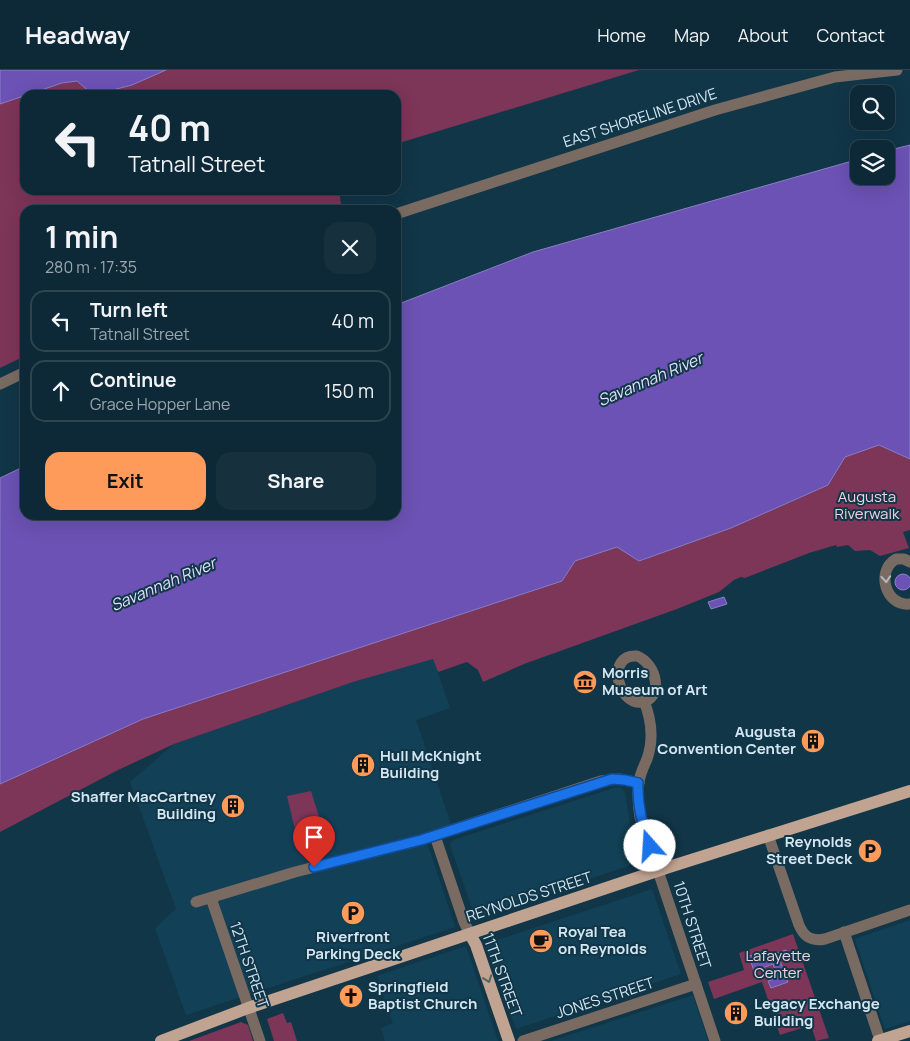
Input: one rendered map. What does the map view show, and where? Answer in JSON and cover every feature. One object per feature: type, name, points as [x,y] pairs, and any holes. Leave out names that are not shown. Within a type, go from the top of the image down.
[{"type":"main road","name":"REYNOLDS STREET","points":[[161,1041],[248,1008],[658,871],[910,791]]},
{"type":"main road","name":"11TH STREET","points":[[470,934],[476,945],[509,1041]]},
{"type":"main road","points":[[879,1041],[910,1030]]},
{"type":"street","name":"EAST SHORELINE DRIVE","points":[[401,212],[714,110],[835,77],[898,70]]},
{"type":"street","points":[[0,384],[20,374]]},
{"type":"street","points":[[910,562],[904,559],[896,559],[886,567],[884,575],[886,588],[892,598],[902,604],[910,604]]},
{"type":"street","name":"10TH STREET","points":[[644,701],[651,723],[651,741],[638,783],[640,817],[714,1041]]},
{"type":"street","points":[[196,902],[295,872],[435,836],[601,782],[619,779],[638,783]]},
{"type":"street","points":[[768,835],[801,931],[809,939],[819,940],[910,910]]},
{"type":"street","name":"11TH STREET","points":[[435,836],[464,922],[470,934]]},
{"type":"street","name":"12TH STREET","points":[[211,898],[260,1041]]},
{"type":"street","points":[[844,932],[879,1041]]},
{"type":"street","name":"JONES STREET","points":[[523,1041],[696,984]]},
{"type":"shaded area","points":[[433,658],[450,708],[416,720],[451,824],[424,833],[455,927],[186,1015],[155,928],[176,909],[130,782],[174,744],[353,682]]},
{"type":"shaded area","points":[[617,787],[622,788],[625,793],[630,824],[641,857],[637,863],[475,917],[450,845],[453,840]]},
{"type":"shaded area","points":[[652,889],[681,974],[516,1029],[485,944]]},
{"type":"shaded area","points":[[910,920],[910,1021],[885,1029],[855,939]]},
{"type":"shaded area","points":[[466,946],[498,1041],[385,1041],[381,1028],[393,1023],[377,976]]},
{"type":"shaded area","points":[[693,995],[708,1041],[551,1041]]},
{"type":"green space","points":[[0,70],[639,70],[401,142],[401,90],[20,90],[20,195],[340,195],[341,204],[20,205],[20,358],[0,368]]},
{"type":"green space","name":"Augusta Riverwalk","points":[[879,445],[910,459],[910,530],[903,532],[909,548],[880,556],[870,550],[855,551],[848,545],[837,547],[836,545],[809,553],[745,578],[741,577],[719,592],[677,609],[524,664],[483,682],[478,670],[467,662],[438,672],[433,659],[353,682],[174,744],[116,771],[0,832],[0,784],[143,719],[562,581],[575,561],[618,547],[639,561],[731,528],[828,485],[845,457]]},
{"type":"green space","points":[[311,791],[327,842],[325,845],[302,852],[300,851],[287,796]]},
{"type":"green space","name":"Lafayette Center","points":[[793,934],[829,1038],[816,1041],[811,1025],[780,1035],[762,982],[714,999],[708,982],[744,970],[739,953]]},
{"type":"green space","points":[[283,1013],[287,1023],[291,1022],[297,1041],[274,1041],[267,1019]]},
{"type":"green space","points":[[241,1022],[248,1025],[253,1041],[189,1041]]},
{"type":"water","points":[[0,70],[166,70],[132,85],[112,90],[87,90],[77,81],[62,83],[41,90],[20,90],[20,97],[0,104]]},
{"type":"water","name":"Savannah River","points":[[910,145],[910,459],[879,445],[845,457],[828,485],[731,528],[639,561],[617,547],[575,561],[562,581],[143,719],[0,784],[0,478],[20,468],[20,520],[401,520],[401,303],[533,252],[850,162],[850,185],[895,185],[895,149]]},
{"type":"water","points":[[903,574],[911,582],[903,590],[895,582]]},
{"type":"water","points":[[724,597],[727,604],[711,609],[708,602]]},
{"type":"water","points":[[786,950],[788,955],[779,958],[788,982],[771,988],[768,981],[778,978],[773,964],[754,971],[749,956],[760,953],[762,958]]},
{"type":"place","name":"Morris Museum of Art","points":[[585,682]]},
{"type":"place","name":"Augusta Convention Center","points":[[813,741]]},
{"type":"place","name":"Hull McKnight Building","points":[[363,765]]},
{"type":"place","name":"Shaffer MacCartney Building","points":[[233,806]]},
{"type":"place","name":"Reynolds Street Deck","points":[[870,851]]},
{"type":"place","name":"Riverfront Parking Deck","points":[[353,913]]},
{"type":"place","name":"Royal Tea on Reynolds","points":[[541,941]]},
{"type":"place","name":"Springfield Baptist Church","points":[[351,996]]},
{"type":"place","name":"Legacy Exchange Building","points":[[736,1013]]},
{"type":"route","points":[[314,867],[421,840],[612,779],[638,783],[640,817],[650,846]]}]
